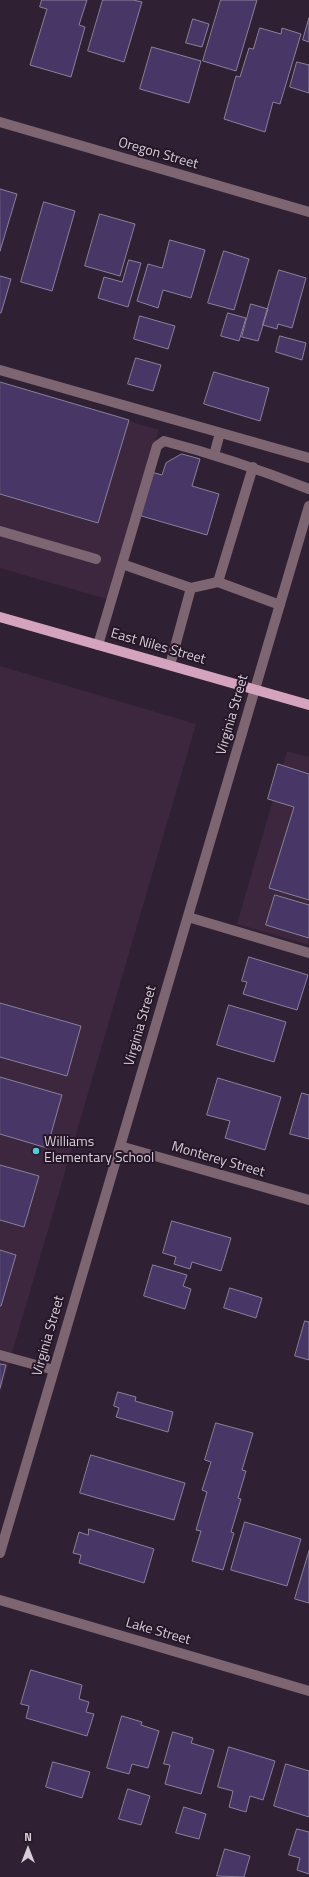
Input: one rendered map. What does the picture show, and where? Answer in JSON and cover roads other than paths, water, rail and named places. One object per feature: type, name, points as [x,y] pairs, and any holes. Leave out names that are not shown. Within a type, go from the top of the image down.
[{"type":"main road","name":"East Niles Street","points":[[0,617],[309,705]]},
{"type":"street","name":"Oregon Street","points":[[0,122],[309,212]]},
{"type":"street","points":[[0,370],[309,458]]},
{"type":"street","points":[[214,455],[220,433]]},
{"type":"street","points":[[98,645],[157,446],[164,441],[253,467],[309,488]]},
{"type":"street","points":[[218,582],[253,467]]},
{"type":"street","name":"Virginia Street","points":[[0,1553],[309,506]]},
{"type":"street","points":[[0,531],[96,559]]},
{"type":"street","points":[[122,564],[191,588],[218,582],[280,605]]},
{"type":"street","points":[[170,665],[191,588]]},
{"type":"street","points":[[188,917],[309,953]]},
{"type":"street","name":"Monterey Street","points":[[120,1146],[309,1200]]},
{"type":"street","points":[[0,1355],[54,1370]]},
{"type":"street","name":"Lake Street","points":[[0,1600],[309,1691]]},
{"type":"place","name":"Williams Elementary School","points":[[36,1151]]}]
